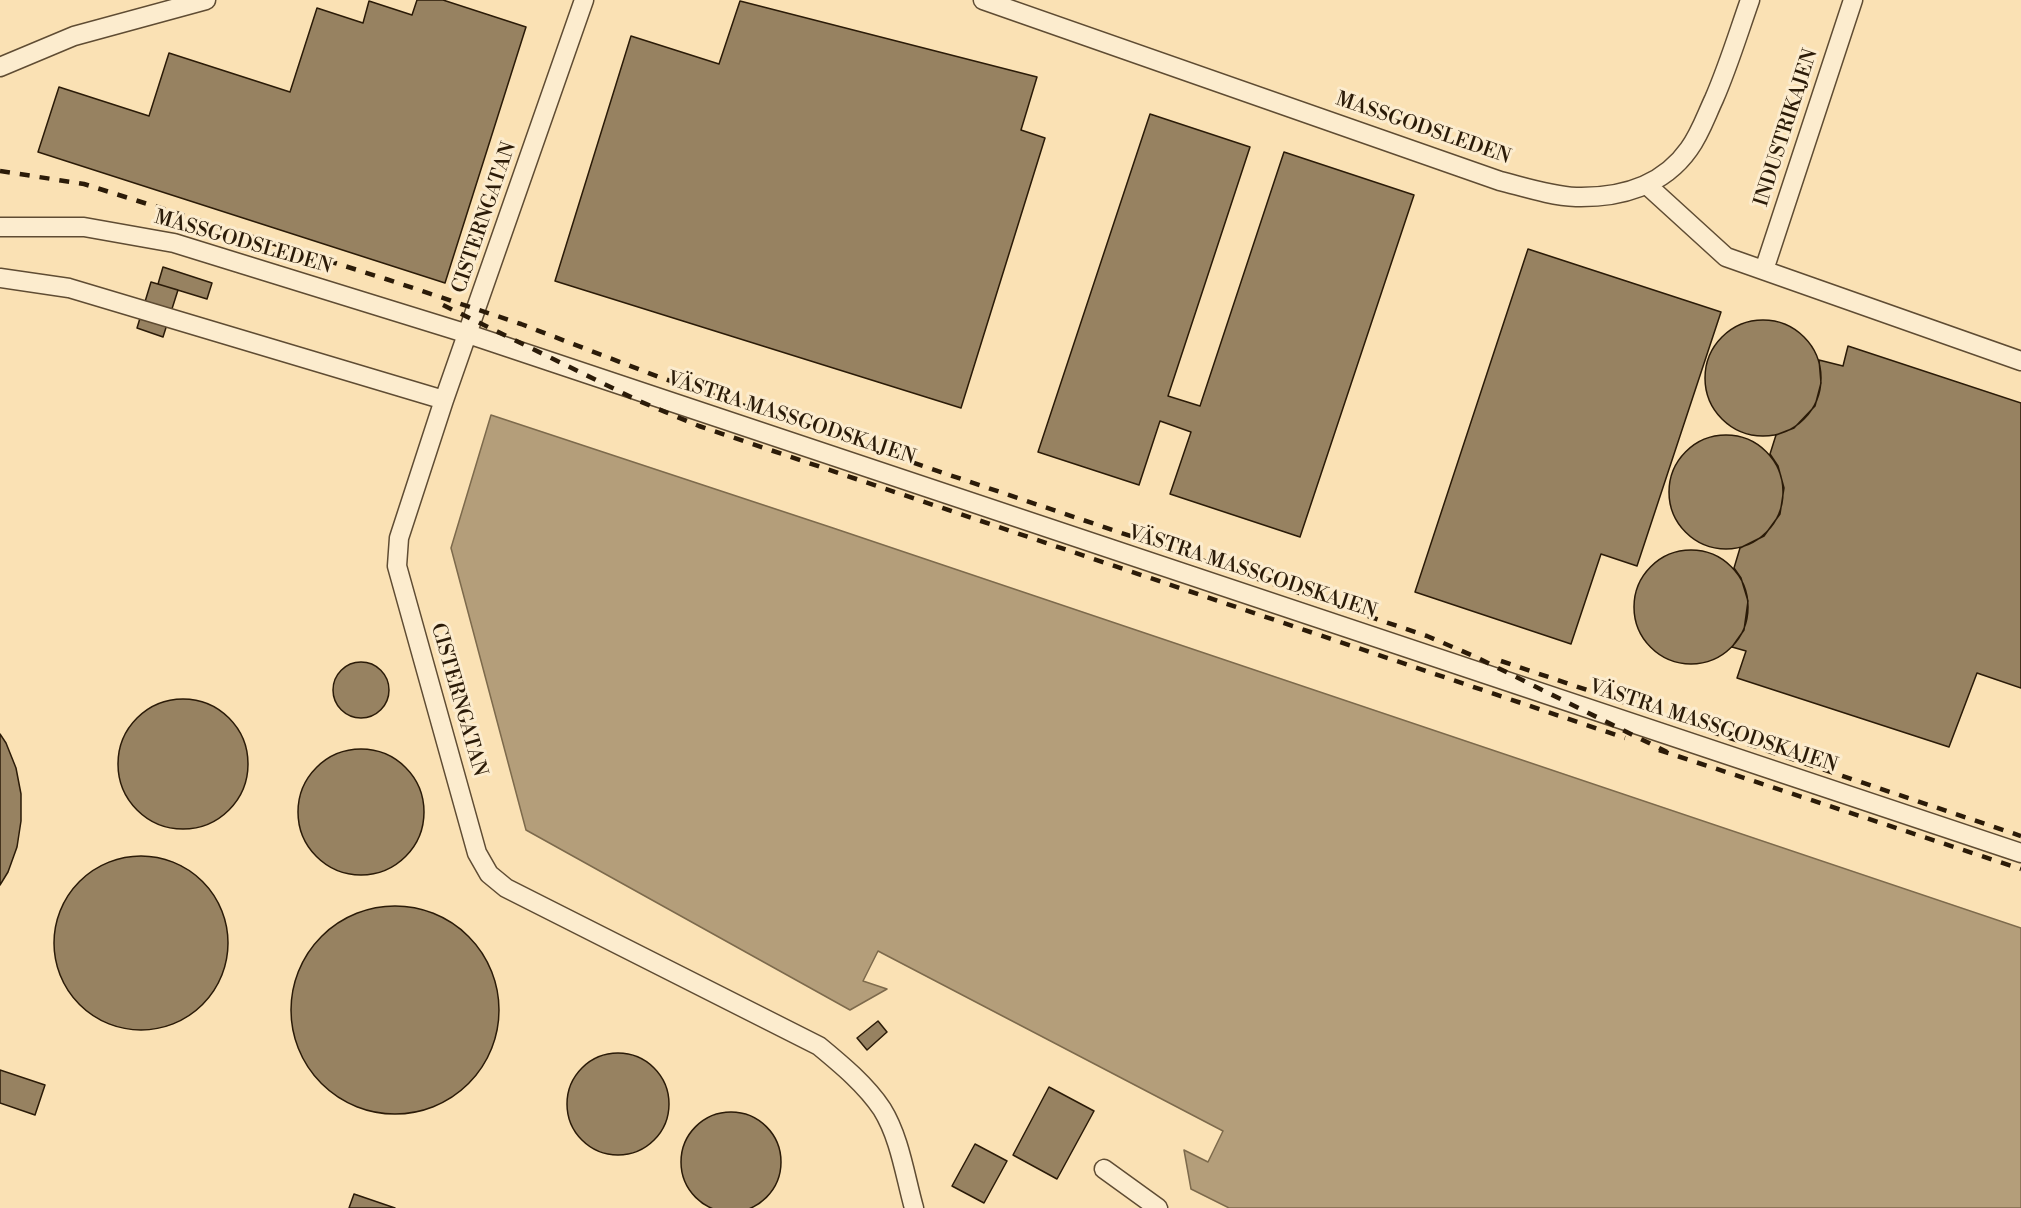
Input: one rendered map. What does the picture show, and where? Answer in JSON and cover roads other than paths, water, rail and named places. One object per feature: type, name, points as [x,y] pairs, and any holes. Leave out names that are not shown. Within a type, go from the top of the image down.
[{"type":"lane","points":[[0,67],[74,36],[207,0]]},
{"type":"lane","name":"CISTERNGATAN","points":[[584,0],[444,400],[399,538],[397,566],[477,853],[489,874],[506,888],[819,1046],[852,1074],[882,1110],[894,1135],[914,1208]]},
{"type":"lane","name":"MASSGODSLEDEN","points":[[983,0],[1500,181],[1574,197],[1627,193],[1647,185],[1671,169],[1689,149],[1705,120],[1725,72],[1750,0]]},
{"type":"lane","name":"INDUSTRIKAJEN","points":[[1764,270],[1853,0]]},
{"type":"lane","points":[[1647,185],[1726,257],[2021,361]]},
{"type":"lane","name":"MASSGODSLEDEN","points":[[0,227],[84,226],[174,243],[468,334]]},
{"type":"lane","points":[[1,276],[69,288],[444,400]]},
{"type":"lane","name":"VÄSTRA MASSGODSKAJEN","points":[[468,334],[2021,854]]},
{"type":"lane","points":[[1104,1169],[1158,1208]]},
{"type":"railway","points":[[0,171],[84,184],[386,279],[521,324],[659,377],[1427,636],[1476,657],[1667,752]]},
{"type":"railway","points":[[443,305],[639,401],[699,426],[1625,738]]},
{"type":"railway","points":[[1501,661],[2021,836]]},
{"type":"railway","points":[[1659,750],[2021,869]]}]
